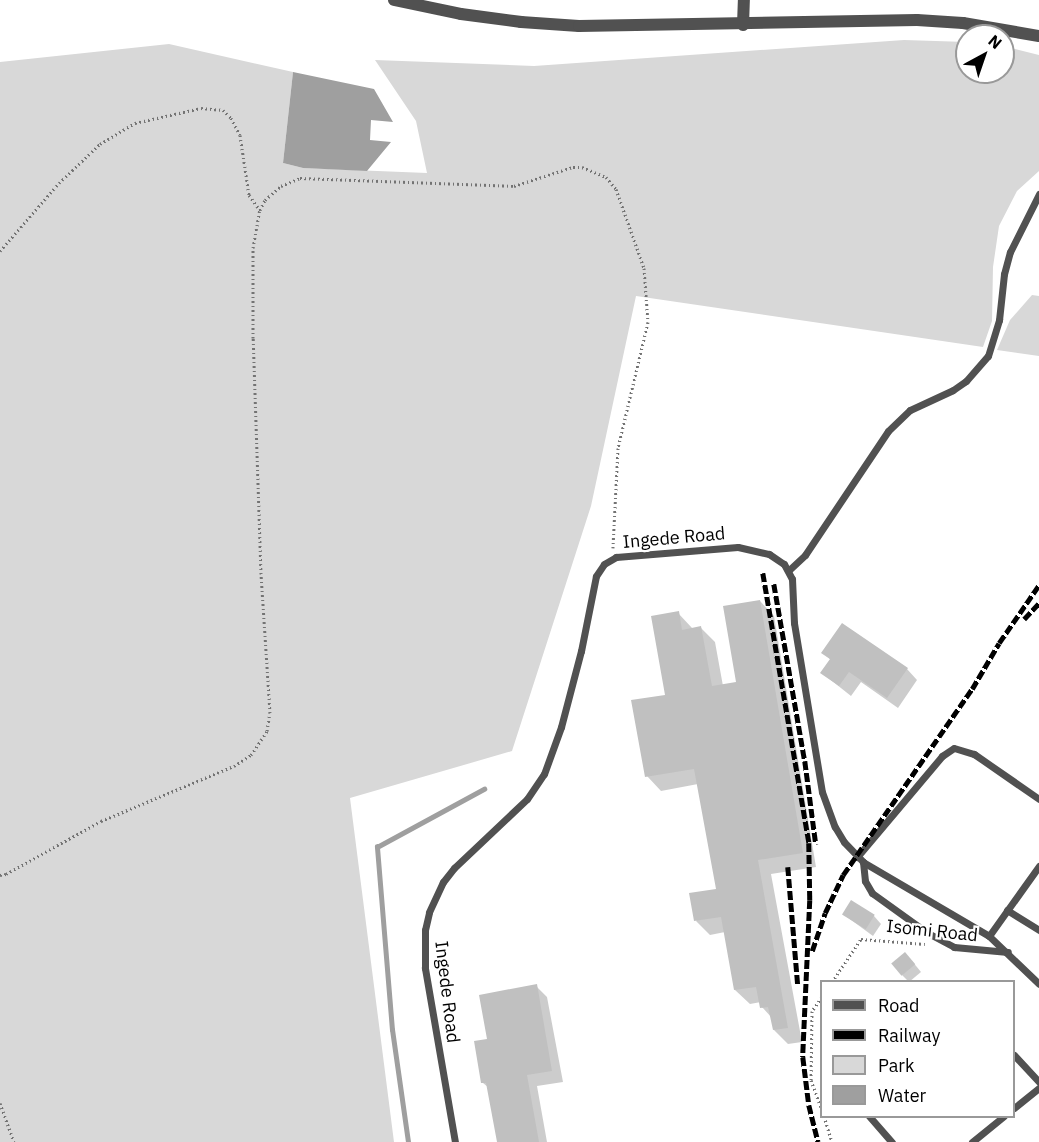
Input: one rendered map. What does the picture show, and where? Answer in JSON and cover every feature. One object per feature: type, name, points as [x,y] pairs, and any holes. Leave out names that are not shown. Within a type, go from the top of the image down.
[{"type":"street","points":[[394,0],[461,14],[521,22],[590,26],[743,25],[917,20],[963,23],[1039,36]]},
{"type":"street","points":[[743,25],[744,0]]},
{"type":"lane","points":[[1039,194],[1010,252],[1004,274],[999,320],[988,356],[966,381],[953,390],[910,410],[888,431],[804,555],[789,570],[800,661],[822,792],[835,827],[860,860],[988,936],[1008,952],[1039,984]]},
{"type":"lane","name":"Ingede Road","points":[[455,1142],[425,968],[425,930],[429,912],[443,882],[454,868],[527,799],[544,774],[561,727],[581,651],[596,576],[604,564],[612,559],[669,551],[738,548],[778,558],[789,570]]},
{"type":"lane","points":[[860,860],[942,756],[954,748],[974,754],[1039,799]]},
{"type":"lane","name":"Isomi Road","points":[[860,860],[865,881],[872,893],[926,932],[954,947],[1008,952]]},
{"type":"lane","points":[[988,936],[1039,866]]},
{"type":"lane","points":[[1008,910],[1039,930]]},
{"type":"lane","points":[[1015,1056],[1039,1082]]},
{"type":"lane","points":[[1015,1107],[1039,1088]]},
{"type":"lane","points":[[871,1118],[892,1142]]},
{"type":"lane","points":[[972,1142],[1002,1118]]},
{"type":"path","points":[[0,251],[59,183],[100,144],[135,123],[201,108],[223,110],[231,118],[240,135],[249,195],[260,210]]},
{"type":"path","points":[[0,875],[6,874],[101,821],[234,766],[251,755],[267,731],[270,713],[261,574],[253,338],[253,248],[260,210],[280,186],[300,178],[514,186],[573,167],[582,167],[606,177],[616,189],[644,268],[648,322],[618,448],[612,559]]},
{"type":"path","name":"Isomi Road","points":[[833,980],[861,939],[931,945]]},
{"type":"path","points":[[820,999],[812,1011],[811,1069],[811,1080],[820,1105]]},
{"type":"path","points":[[0,1103],[14,1142]]},
{"type":"path","points":[[825,1118],[832,1142]]},
{"type":"green space","points":[[904,40],[955,42],[955,84],[1015,84],[1015,49],[1039,55],[1039,171],[1017,191],[999,226],[993,267],[992,321],[983,347],[636,296],[591,506],[512,751],[350,798],[394,1142],[0,1142],[0,62],[169,44],[293,72],[283,163],[303,168],[427,173],[416,121],[375,60],[534,66]]},
{"type":"green space","points":[[1032,295],[1039,296],[1039,356],[997,350],[1010,320]]},
{"type":"water","points":[[293,72],[374,89],[393,122],[371,120],[370,140],[391,142],[367,171],[303,168],[283,163]]},
{"type":"building","points":[[760,600],[803,853],[758,860],[788,1028],[773,1030],[768,1007],[760,1008],[756,987],[734,990],[721,917],[694,921],[689,893],[716,889],[694,769],[645,777],[631,700],[665,695],[651,616],[679,611],[682,630],[701,626],[712,686],[736,682],[723,606]]},
{"type":"building","points":[[842,623],[908,668],[887,698],[849,672],[839,686],[820,673],[830,659],[821,653]]},
{"type":"building","points":[[851,900],[875,915],[866,929],[842,914]]},
{"type":"building","points":[[905,952],[915,964],[901,976],[891,964]]},
{"type":"building","points":[[537,984],[552,1071],[527,1075],[539,1142],[497,1142],[486,1083],[481,1083],[474,1041],[487,1039],[479,995]]},
{"type":"waterway","points":[[408,1142],[392,1030],[377,847],[484,789]]},
{"type":"railway","points":[[763,573],[809,843],[810,900],[803,1057],[809,1105],[818,1142]]},
{"type":"railway","points":[[774,584],[805,761],[816,844]]},
{"type":"railway","points":[[812,951],[825,913],[843,875],[972,689],[999,643],[1039,585]]},
{"type":"railway","points":[[1024,619],[1039,603]]},
{"type":"railway","points":[[788,867],[798,985]]}]
